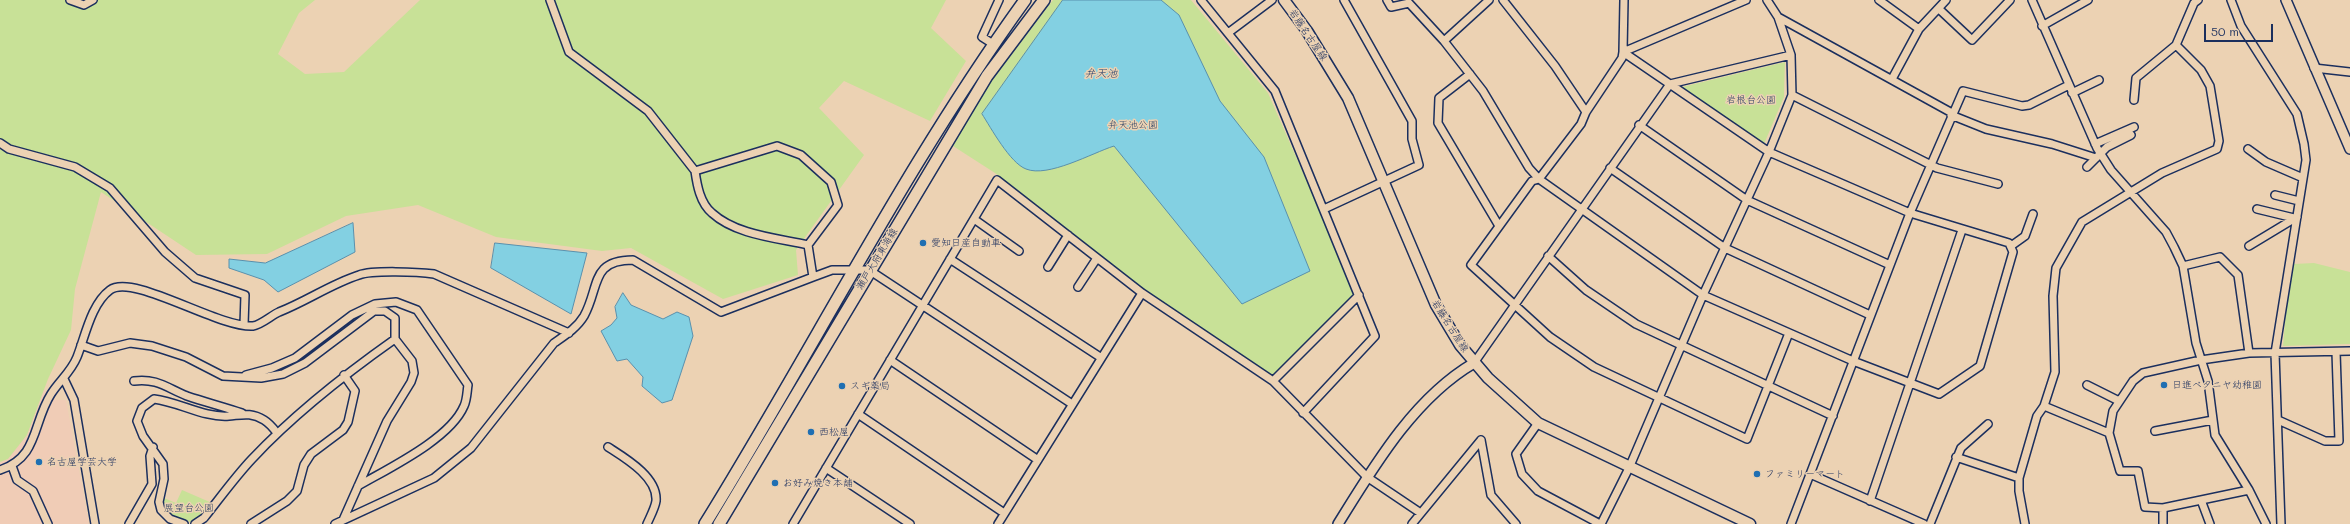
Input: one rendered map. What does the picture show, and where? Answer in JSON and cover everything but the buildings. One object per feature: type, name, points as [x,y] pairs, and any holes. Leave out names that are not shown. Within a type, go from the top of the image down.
[{"type":"main road","name":"瀬戸大府東海線","points":[[705,524],[748,454],[915,168],[993,44],[1025,0]]},
{"type":"main road","name":"瀬戸大府東海線","points":[[719,524],[814,368],[869,270],[987,76],[1044,0]]},
{"type":"main road","name":"岩藤名古屋線","points":[[1284,0],[1338,80],[1436,305],[1460,345],[1474,363],[1507,396],[1538,423],[1629,468],[1750,524]]},
{"type":"street","points":[[70,0],[84,5],[93,0]]},
{"type":"street","points":[[550,0],[569,52],[648,111],[695,171],[698,189],[711,213],[738,229],[808,245]]},
{"type":"street","points":[[993,44],[982,37],[999,0]]},
{"type":"street","points":[[1201,0],[1275,92],[1375,336],[1303,414]]},
{"type":"street","points":[[1228,33],[1272,0]]},
{"type":"street","points":[[1324,209],[1420,166],[1412,139],[1412,121],[1344,0]]},
{"type":"street","points":[[1386,0],[1391,7],[1409,3],[1444,41],[1483,91],[1529,168],[1539,179],[1703,295],[1853,361],[1939,394],[1980,366],[2013,252],[2009,243],[1910,213],[1770,152],[1623,52]]},
{"type":"street","points":[[1444,41],[1489,0]]},
{"type":"street","points":[[1503,0],[1555,66],[1586,112]]},
{"type":"street","points":[[1624,0],[1622,58],[1586,112],[1581,124],[1539,179],[1532,181],[1472,265],[1514,306],[1550,337],[1594,367],[1747,439],[1789,333]]},
{"type":"street","points":[[1623,52],[1746,0]]},
{"type":"street","points":[[1538,423],[1516,454],[1522,474],[1538,492],[1601,524],[1629,468],[1703,295],[1770,152],[1792,95],[1791,55],[1778,17],[1767,0]]},
{"type":"street","points":[[1880,0],[1919,29]]},
{"type":"street","points":[[1892,79],[1919,29],[1946,0]]},
{"type":"street","points":[[1939,9],[1972,40],[2010,0]]},
{"type":"street","points":[[2032,0],[2042,26],[2095,144],[2098,155],[2166,232],[2183,266],[2196,343],[2208,381],[2215,434],[2266,524]]},
{"type":"street","points":[[2042,26],[2088,0]]},
{"type":"street","points":[[2231,0],[2241,26],[2297,114],[2306,160],[2295,217],[2276,353],[2281,524]]},
{"type":"street","points":[[2286,0],[2350,149]]},
{"type":"street","points":[[2134,100],[2136,78],[2176,44],[2193,1]]},
{"type":"street","points":[[1778,17],[1892,79],[1952,114],[1986,129],[2098,155]]},
{"type":"street","points":[[2025,524],[2019,491],[2019,478],[2037,416],[2044,406],[2055,372],[2053,296],[2056,268],[2082,222],[2162,173],[2217,148],[2219,141],[2210,86],[2200,70],[2176,44]]},
{"type":"street","points":[[1338,524],[1367,477],[1419,409],[1453,375],[1474,363],[1639,125],[1670,84],[1791,55]]},
{"type":"street","points":[[2314,68],[2350,72]]},
{"type":"street","points":[[1470,74],[1439,98],[1438,122],[1499,226]]},
{"type":"street","points":[[2072,93],[2099,80]]},
{"type":"street","points":[[1791,524],[1910,213],[1930,163],[1963,92],[2022,106],[2029,105],[2069,85]]},
{"type":"street","points":[[1792,95],[1938,168],[1998,184]]},
{"type":"street","points":[[1639,125],[1747,200],[1890,265]]},
{"type":"street","points":[[2095,144],[2134,127]]},
{"type":"street","points":[[2087,167],[2098,155],[2131,135]]},
{"type":"street","points":[[0,143],[9,149],[75,167],[110,188],[165,252],[195,278],[245,295],[244,324]]},
{"type":"street","points":[[695,171],[777,146],[801,156],[831,182],[838,205],[808,245],[813,277]]},
{"type":"street","points":[[2248,149],[2266,162],[2303,178]]},
{"type":"street","points":[[1610,168],[1725,248],[1870,315]]},
{"type":"street","points":[[797,523],[826,468],[997,180],[1142,293],[1273,382],[1367,477],[1420,512]]},
{"type":"street","points":[[2275,194],[2299,201]]},
{"type":"street","points":[[2257,209],[2295,217]]},
{"type":"street","points":[[2011,246],[2025,236],[2033,214]]},
{"type":"street","points":[[2249,246],[2295,217]]},
{"type":"street","points":[[974,219],[1019,251]]},
{"type":"street","points":[[1870,501],[1962,230]]},
{"type":"street","points":[[1048,267],[1068,236]]},
{"type":"street","points":[[1548,256],[1586,290],[1636,324],[1768,384],[1833,416]]},
{"type":"street","points":[[2183,266],[2220,257],[2238,275],[2249,353]]},
{"type":"street","points":[[1078,288],[1097,258]]},
{"type":"street","points":[[950,259],[1100,357]]},
{"type":"street","points":[[336,524],[434,478],[471,448],[554,343],[569,333],[584,317],[604,267],[617,260],[633,260],[721,312],[832,270],[869,270],[923,303],[1072,404]]},
{"type":"street","points":[[0,470],[12,466],[25,456],[51,394],[64,380],[77,358],[80,345],[102,300],[111,289],[119,287],[143,289],[208,316],[255,326],[271,315],[299,304],[360,274],[410,272],[434,274],[569,333]]},
{"type":"street","points":[[998,524],[1100,357],[1142,293]]},
{"type":"street","points":[[1273,382],[1359,295]]},
{"type":"street","points":[[223,376],[242,376],[272,368],[295,358],[352,315],[375,304],[396,302],[416,310],[468,384],[464,406],[449,426],[428,445],[358,486]]},
{"type":"street","points":[[80,345],[98,350],[130,343],[152,346],[186,358],[223,376],[261,378],[282,374],[305,363],[374,311],[385,311],[395,318],[394,339],[412,361],[414,373],[411,382],[388,421],[343,520]]},
{"type":"street","points":[[195,524],[204,518],[251,460],[277,433],[344,375],[394,339]]},
{"type":"street","points":[[2248,490],[2163,508],[2145,507],[2138,471],[2120,471],[2109,434],[2113,411],[2133,381],[2143,373],[2201,360],[2249,353],[2350,351]]},
{"type":"street","points":[[2278,420],[2325,441],[2339,441],[2336,352]]},
{"type":"street","points":[[890,360],[1038,460]]},
{"type":"street","points":[[251,524],[287,501],[297,491],[304,465],[310,454],[343,430],[348,422],[355,391],[344,375]]},
{"type":"street","points":[[64,380],[74,400],[95,524]]},
{"type":"street","points":[[134,381],[152,381],[186,395],[265,420],[277,433]]},
{"type":"street","points":[[2088,385],[2119,401]]},
{"type":"street","points":[[184,524],[170,519],[161,510],[159,502],[164,479],[163,464],[153,447],[143,436],[137,422],[142,408],[154,399],[168,401],[200,412],[228,416],[244,413]]},
{"type":"street","points":[[2044,406],[2109,434]]},
{"type":"street","points":[[858,414],[1004,513]]},
{"type":"street","points":[[2155,431],[2213,420]]},
{"type":"street","points":[[1930,524],[1956,457],[1961,448],[1988,424]]},
{"type":"street","points":[[1412,524],[1420,512],[1481,440],[1492,495],[1516,524]]},
{"type":"street","points":[[129,524],[131,518],[146,500],[152,484],[150,456],[153,447]]},
{"type":"street","points":[[608,447],[628,461],[652,483],[656,500],[647,524]]},
{"type":"street","points":[[1956,457],[2019,478]]},
{"type":"street","points":[[12,466],[17,480],[33,491],[48,524]]},
{"type":"street","points":[[826,468],[910,524]]},
{"type":"street","points":[[1810,474],[1924,524]]},
{"type":"street","points":[[2201,500],[2210,524]]},
{"type":"street","points":[[2163,508],[2163,524]]},
{"type":"shaded area","name":"名古屋学芸大学","points":[[0,351],[56,400],[66,400],[89,524],[0,524]]},
{"type":"green space","points":[[0,0],[315,0],[299,13],[278,54],[305,74],[344,72],[420,0],[946,0],[931,28],[966,61],[930,121],[844,81],[819,108],[864,155],[796,250],[798,275],[723,299],[631,248],[602,251],[496,237],[418,205],[346,216],[267,254],[196,255],[101,192],[75,289],[71,330],[48,379],[27,435],[8,459],[0,462]]},
{"type":"green space","name":"弁天池公園","points":[[1053,0],[1191,0],[1268,93],[1357,296],[1275,377],[1146,293],[995,173],[953,146],[988,86]]},
{"type":"green space","name":"岩根台公園","points":[[1785,62],[1784,97],[1764,144],[1678,88]]},
{"type":"green space","points":[[2314,263],[2350,272],[2350,344],[2283,346],[2287,299],[2294,264]]},
{"type":"green space","name":"展望台公園","points":[[182,490],[212,503],[203,515],[193,522],[184,521],[177,518],[164,508],[164,498],[176,503]]},
{"type":"water","name":"弁天池","points":[[1063,0],[1161,0],[1179,15],[1220,101],[1264,157],[1310,271],[1242,304],[1114,146],[1058,168],[1035,171],[1026,169],[1007,153],[982,114]]},
{"type":"water","points":[[353,223],[355,252],[278,292],[264,280],[229,268],[229,259],[265,263]]},
{"type":"water","points":[[495,243],[587,253],[571,314],[491,268]]},
{"type":"water","points":[[623,293],[631,305],[663,319],[677,312],[689,317],[693,336],[672,400],[662,403],[642,386],[643,377],[627,359],[617,361],[601,331],[611,325],[617,318],[615,307]]},
{"type":"place","name":"愛知日産自動車","points":[[923,243]]},
{"type":"place","name":"日進ベタニヤ幼稚園","points":[[2164,385]]},
{"type":"place","name":"スギ薬局","points":[[842,386]]},
{"type":"place","name":"西松屋","points":[[811,432]]},
{"type":"place","name":"名古屋学芸大学","points":[[39,462]]},
{"type":"place","name":"ファミリーマート","points":[[1757,474]]},
{"type":"place","name":"お好み焼き本舗","points":[[775,483]]}]
